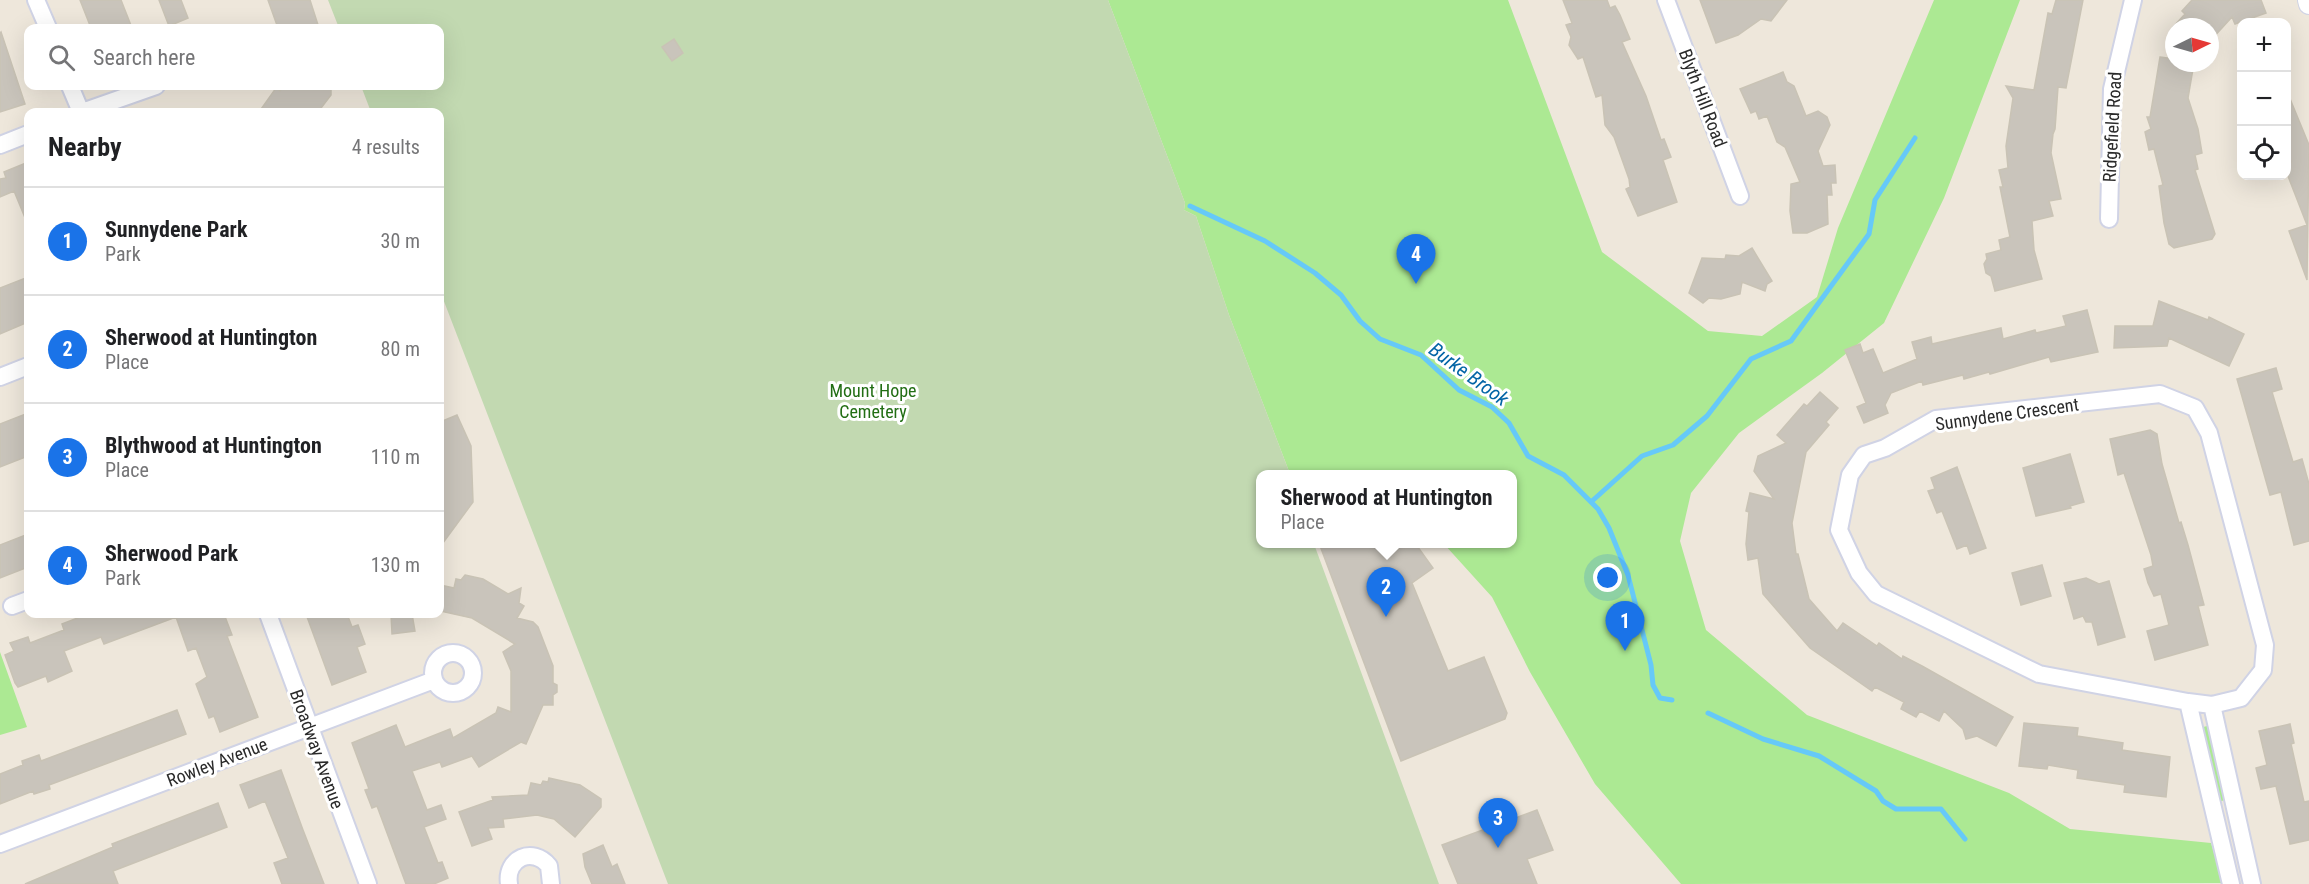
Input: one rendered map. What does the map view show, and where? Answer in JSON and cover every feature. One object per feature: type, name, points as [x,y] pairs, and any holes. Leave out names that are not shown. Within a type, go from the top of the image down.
[{"type":"street","points":[[36,0],[46,24]]},
{"type":"street","name":"Blyth Hill Road","points":[[1666,0],[1740,196]]},
{"type":"street","name":"Ridgefield Road","points":[[2109,219],[2112,89],[2133,0]]},
{"type":"street","points":[[72,90],[79,108]]},
{"type":"street","points":[[93,108],[144,90]]},
{"type":"street","points":[[0,145],[24,136]]},
{"type":"street","points":[[0,377],[24,368]]},
{"type":"street","name":"Sunnydene Crescent","points":[[2160,394],[2195,408],[2209,433],[2265,645],[2263,670],[2241,698],[2212,705],[2038,674],[1876,594],[1859,573],[1839,530],[1850,475],[1864,455],[1884,448],[1936,419],[2160,394]]},
{"type":"street","points":[[12,606],[24,602]]},
{"type":"street","name":"Broadway Avenue","points":[[269,618],[308,729],[368,884]]},
{"type":"street","name":"Rowley Avenue","points":[[0,844],[434,680]]},
{"type":"street","points":[[2188,702],[2231,884]]},
{"type":"street","points":[[2212,705],[2252,884]]},
{"type":"street","points":[[2216,824],[2237,819]]},
{"type":"street","points":[[509,884],[508,877],[513,864],[518,859],[532,855],[539,857],[549,866],[551,884]]},
{"type":"green space","name":"Mount Hope Cemetery","points":[[328,0],[1108,0],[1185,203],[1184,210],[1196,216],[1229,315],[1288,470],[1256,470],[1256,548],[1315,548],[1439,884],[668,884],[444,301],[444,108],[369,108],[363,90],[444,90],[444,24],[337,24]]},
{"type":"green space","points":[[1108,0],[1508,0],[1602,252],[1708,331],[1762,336],[1817,297],[1838,228],[1934,0],[2020,0],[1944,198],[1884,323],[1822,373],[1739,433],[1691,493],[1680,541],[1706,630],[1807,715],[2009,793],[2070,829],[2211,843],[2223,883],[1681,884],[1595,784],[1530,672],[1492,597],[1448,548],[1517,548],[1517,470],[1288,470],[1229,315],[1196,216],[1184,210],[1185,203]]},
{"type":"green space","points":[[0,652],[27,727],[0,735]]},
{"type":"green space","points":[[2207,726],[2225,800],[2218,802],[2200,728]]},
{"type":"building","points":[[80,0],[121,0],[130,24],[89,24]]},
{"type":"building","points":[[159,0],[181,0],[188,18],[168,24]]},
{"type":"building","points":[[268,0],[310,0],[318,24],[277,24]]},
{"type":"building","points":[[1563,0],[1607,0],[1610,8],[1615,6],[1630,39],[1622,42],[1646,96],[1661,140],[1664,139],[1671,157],[1663,160],[1677,202],[1638,216],[1626,189],[1630,187],[1629,179],[1614,137],[1605,125],[1602,95],[1596,97],[1583,57],[1578,59],[1569,45],[1571,37],[1566,25],[1572,23]]},
{"type":"building","points":[[1700,0],[1787,0],[1771,21],[1761,19],[1738,35],[1716,43]]},
{"type":"building","points":[[2056,0],[2083,0],[2066,88],[2058,87],[2051,153],[2061,199],[2049,201],[2053,216],[2032,221],[2034,250],[2042,279],[1995,291],[1991,276],[1986,273],[1984,264],[1987,259],[1986,254],[2001,250],[1999,240],[2010,237],[1999,170],[2008,168],[2006,146],[2013,98],[2006,86],[2034,90],[2048,13],[2052,14]]},
{"type":"building","points":[[2192,0],[2261,0],[2266,13],[2252,18],[2237,18],[2235,24],[2232,17],[2219,31],[2219,18],[2181,18],[2185,14],[2182,11]]},
{"type":"building","points":[[0,33],[25,104],[0,112]]},
{"type":"building","points":[[674,39],[683,53],[672,61],[662,47]]},
{"type":"building","points":[[2160,57],[2165,58],[2165,72],[2192,72],[2188,98],[2198,129],[2202,153],[2195,155],[2198,169],[2195,170],[2215,234],[2212,239],[2174,248],[2169,244],[2159,186],[2163,185],[2154,149],[2149,150],[2145,132],[2151,129],[2147,117],[2150,117]]},
{"type":"building","points":[[1783,72],[1787,82],[1794,86],[1806,116],[1818,111],[1827,117],[1830,125],[1818,151],[1823,166],[1835,165],[1836,183],[1831,183],[1832,195],[1827,195],[1828,224],[1807,233],[1793,233],[1790,211],[1791,184],[1800,182],[1785,147],[1777,142],[1767,116],[1759,119],[1756,111],[1751,113],[1740,89]]},
{"type":"building","points":[[275,90],[331,90],[331,95],[321,108],[262,108]]},
{"type":"building","points":[[2291,101],[2309,145],[2307,280],[2289,231],[2307,225],[2290,180]]},
{"type":"building","points":[[24,164],[24,215],[14,191],[0,197],[0,179],[6,178],[4,172]]},
{"type":"building","points":[[1752,248],[1772,281],[1767,284],[1765,291],[1742,282],[1740,294],[1721,299],[1709,298],[1703,303],[1689,293],[1702,258],[1725,259],[1726,255],[1739,256]]},
{"type":"building","points":[[24,279],[24,324],[0,334],[0,288]]},
{"type":"building","points":[[2159,301],[2208,320],[2209,317],[2244,334],[2229,366],[2169,338],[2167,346],[2114,348],[2115,326],[2153,326]]},
{"type":"building","points":[[2087,310],[2098,352],[2051,362],[2049,357],[1964,379],[1963,375],[1923,385],[1922,381],[1891,393],[1885,405],[1888,413],[1864,423],[1857,407],[1866,403],[1845,350],[1860,344],[1863,353],[1873,349],[1883,373],[1917,359],[1912,342],[1931,337],[1932,344],[2001,328],[2003,339],[2035,330],[2036,333],[2066,326],[2063,316]]},
{"type":"building","points":[[2276,368],[2282,389],[2272,392],[2293,462],[2302,459],[2309,484],[2309,541],[2294,545],[2281,492],[2270,495],[2237,379]]},
{"type":"building","points":[[1820,392],[1838,408],[1826,422],[1829,425],[1806,452],[1792,523],[1796,554],[1798,554],[1809,599],[1837,631],[1843,623],[1877,646],[1879,643],[1902,659],[1903,656],[2013,717],[1996,746],[1977,736],[1966,739],[1963,729],[1944,711],[1939,721],[1920,711],[1916,717],[1901,709],[1904,702],[1875,687],[1872,691],[1810,648],[1763,594],[1758,558],[1748,560],[1746,544],[1749,512],[1746,511],[1750,493],[1774,499],[1754,471],[1758,456],[1786,443],[1777,435],[1804,404],[1807,406]]},
{"type":"building","points":[[24,415],[24,458],[0,467],[0,424]]},
{"type":"building","points":[[457,415],[471,446],[473,502],[444,542],[444,420]]},
{"type":"building","points":[[2150,430],[2157,434],[2162,464],[2179,523],[2181,522],[2188,545],[2204,605],[2198,606],[2208,645],[2155,660],[2147,631],[2169,625],[2161,594],[2154,596],[2148,583],[2144,569],[2153,566],[2151,555],[2124,473],[2118,475],[2110,439]]},
{"type":"building","points":[[2070,454],[2084,502],[2070,506],[2071,508],[2036,516],[2023,468]]},
{"type":"building","points":[[1957,467],[1986,548],[1970,554],[1967,545],[1957,549],[1942,511],[1937,513],[1928,491],[1935,489],[1931,478]]},
{"type":"building","points":[[24,536],[24,569],[0,578],[0,545]]},
{"type":"building","points":[[1321,548],[1419,548],[1433,568],[1412,583],[1448,671],[1484,657],[1507,713],[1505,719],[1401,761]]},
{"type":"building","points":[[2042,565],[2051,596],[2021,605],[2012,573]]},
{"type":"building","points":[[465,575],[483,579],[508,594],[521,588],[519,603],[524,606],[517,618],[533,622],[538,627],[553,666],[553,683],[557,685],[557,692],[553,695],[553,705],[543,705],[526,744],[521,742],[479,767],[472,756],[442,767],[440,762],[412,771],[427,810],[441,805],[446,819],[424,827],[438,863],[442,862],[448,878],[434,884],[406,884],[377,806],[372,808],[365,790],[369,789],[352,743],[396,725],[405,747],[450,729],[453,738],[496,713],[498,707],[511,712],[511,671],[503,652],[515,644],[472,618],[444,612],[444,586],[454,588],[456,579],[461,580]]},
{"type":"building","points":[[2086,578],[2099,584],[2109,581],[2125,637],[2098,645],[2092,622],[2086,622],[2083,616],[2074,619],[2064,583]]},
{"type":"building","points":[[78,618],[173,618],[104,644],[101,637],[64,651],[72,671],[48,682],[46,676],[18,687],[5,655],[14,651],[10,643],[28,637],[30,643],[64,630],[62,624]]},
{"type":"building","points":[[176,618],[226,618],[232,635],[227,636],[258,717],[220,732],[214,716],[209,718],[196,684],[207,677],[196,648],[188,651]]},
{"type":"building","points":[[307,618],[349,618],[352,627],[358,625],[365,644],[357,647],[366,672],[332,685]]},
{"type":"building","points":[[391,618],[413,618],[415,631],[392,634]]},
{"type":"building","points":[[177,710],[186,734],[49,785],[50,789],[34,794],[33,791],[0,804],[0,774],[23,765],[22,761],[39,755],[41,761]]},
{"type":"building","points":[[2024,723],[2078,728],[2077,736],[2123,743],[2122,750],[2170,757],[2166,797],[2124,792],[2125,785],[2077,778],[2078,770],[2048,765],[2047,769],[2019,766]]},
{"type":"building","points":[[2290,724],[2294,743],[2291,744],[2304,802],[2309,801],[2309,840],[2290,844],[2276,786],[2261,789],[2256,768],[2267,765],[2259,731]]},
{"type":"building","points":[[281,770],[324,884],[282,884],[274,863],[288,858],[265,801],[249,808],[240,785]]},
{"type":"building","points":[[549,778],[580,785],[601,799],[601,807],[575,837],[554,819],[537,815],[503,819],[504,827],[488,828],[492,839],[472,846],[459,812],[493,800],[492,797],[528,795],[531,783],[541,785],[543,781],[548,782]]},
{"type":"building","points":[[218,803],[227,827],[113,871],[118,884],[25,884],[113,847],[112,844]]},
{"type":"building","points":[[1537,810],[1553,850],[1527,859],[1537,884],[1458,884],[1442,845]]},
{"type":"building","points":[[603,845],[612,867],[617,864],[625,884],[592,884],[585,867],[583,854]]},
{"type":"waterway","points":[[1591,502],[1642,456],[1673,445],[1707,416],[1751,359],[1791,341],[1869,234],[1875,200],[1915,138]]},
{"type":"waterway","name":"Burke Brook","points":[[1190,206],[1265,241],[1315,273],[1341,295],[1360,321],[1380,339],[1421,355],[1459,390],[1492,407],[1509,423],[1528,456],[1564,475],[1598,509],[1609,528],[1628,575],[1651,665],[1653,685],[1660,698],[1672,700]]},
{"type":"waterway","name":"Burke Brook","points":[[1708,713],[1763,739],[1819,756],[1876,791],[1883,801],[1896,809],[1941,809],[1965,839]]},
{"type":"place","name":"Sherwood Park","points":[[1416,284]]},
{"type":"place","name":"Sherwood at Huntington","points":[[1386,617]]},
{"type":"place","name":"Sunnydene Park","points":[[1625,651]]},
{"type":"place","name":"Blythwood at Huntington","points":[[1498,848]]}]
